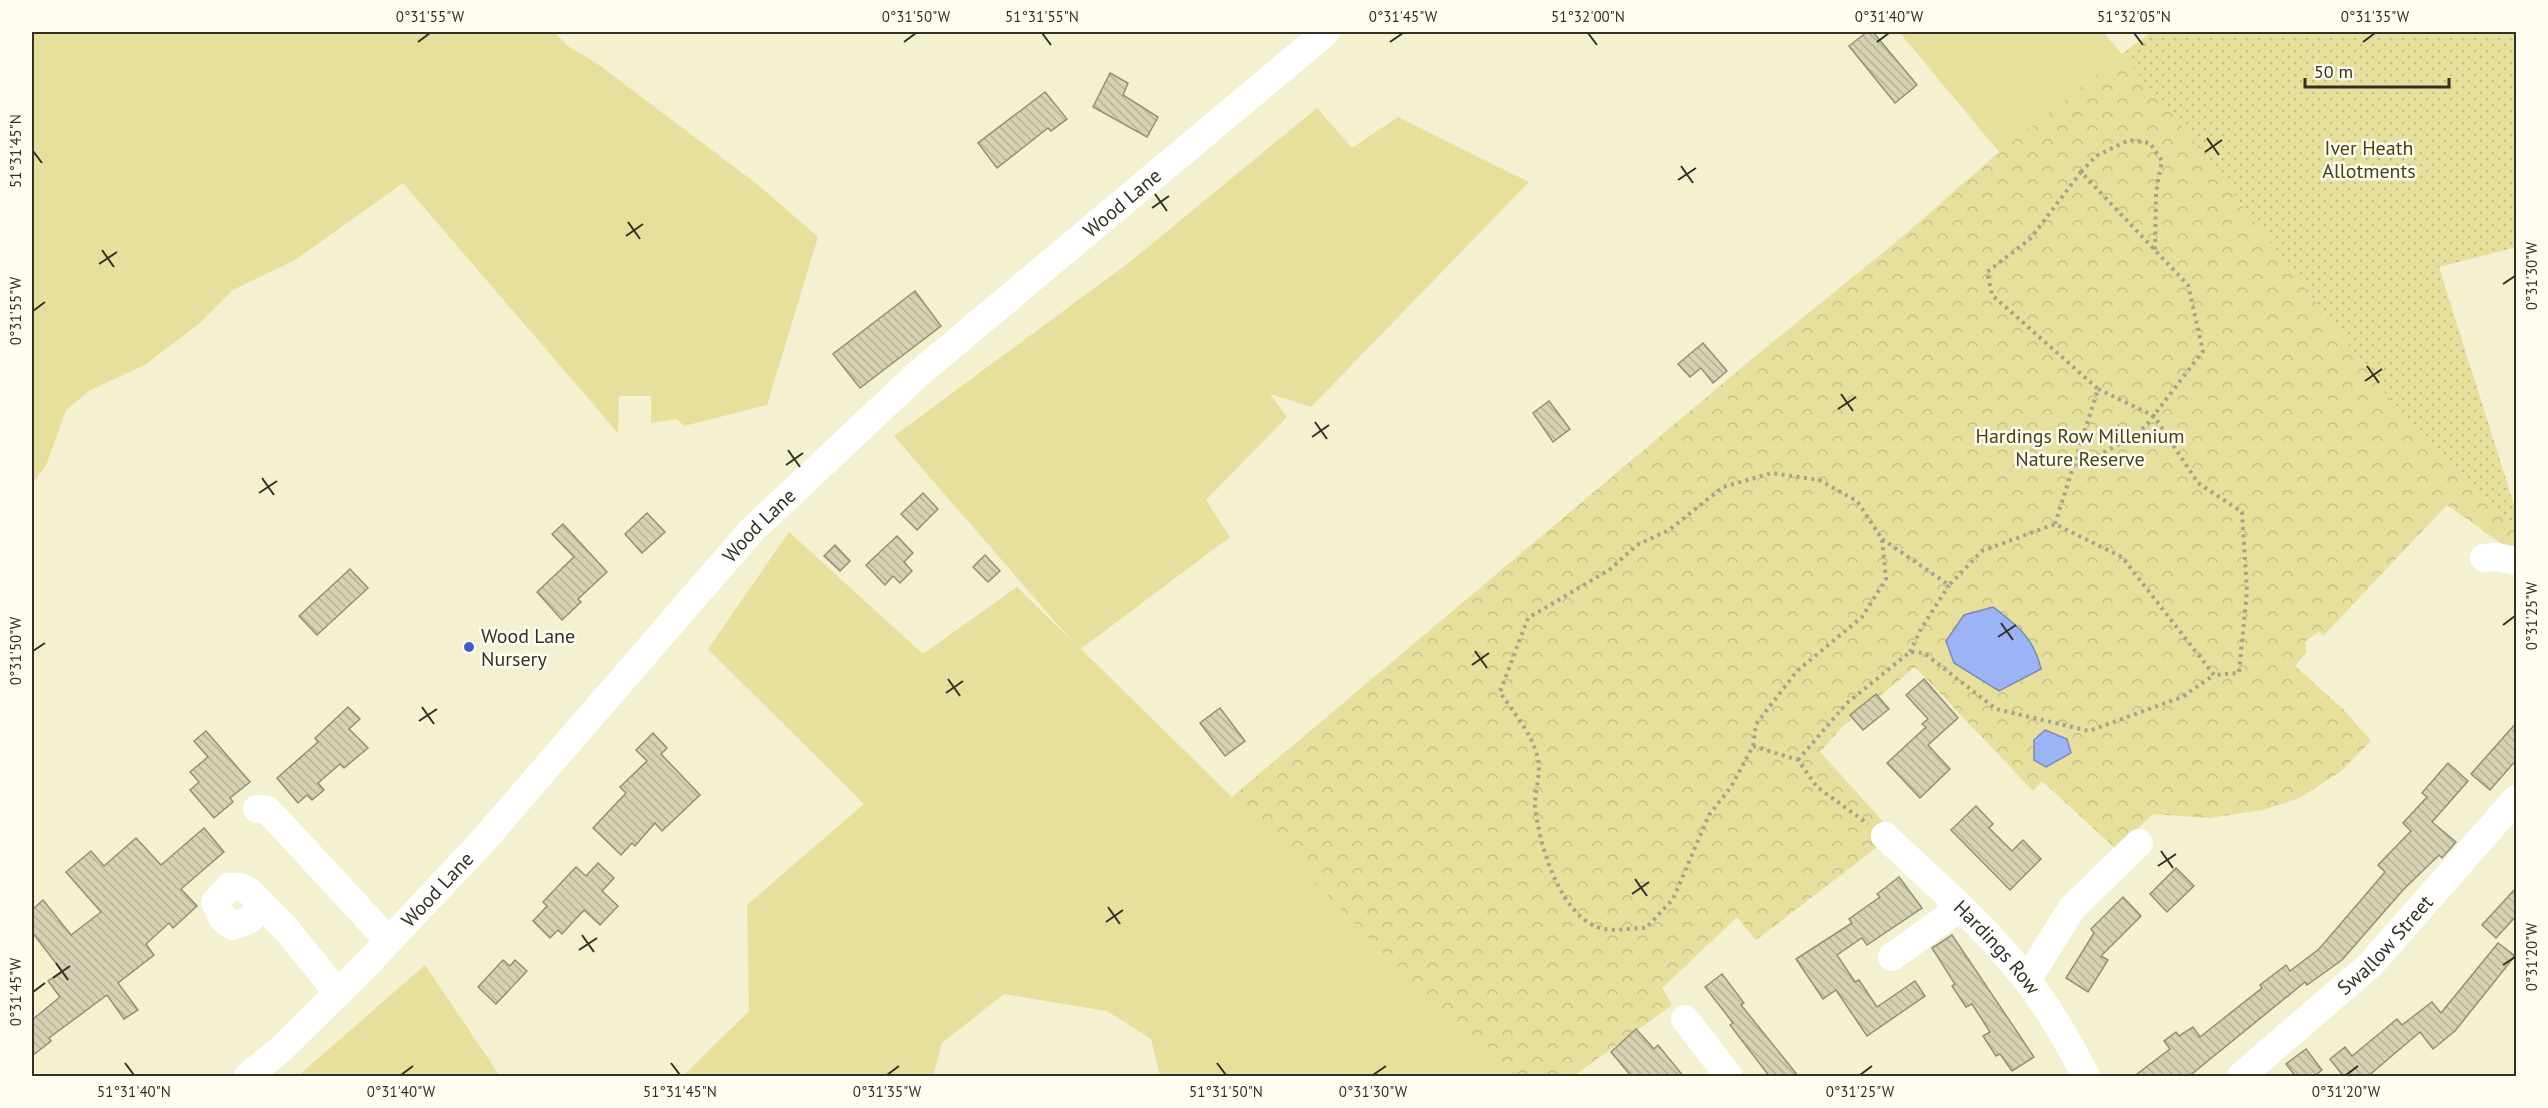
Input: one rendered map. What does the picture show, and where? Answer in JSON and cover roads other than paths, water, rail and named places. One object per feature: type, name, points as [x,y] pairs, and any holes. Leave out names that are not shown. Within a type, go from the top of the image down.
[{"type":"street","name":"Wood Lane","points":[[248,1077],[280,1050],[338,993],[481,843],[751,531],[918,374],[1326,32]]},
{"type":"street","points":[[2484,558],[2497,557],[2517,561]]},
{"type":"street","points":[[257,809],[267,810],[276,819],[389,941]]},
{"type":"street","name":"Swallow Street","points":[[2241,1077],[2370,965],[2512,813]]},
{"type":"street","name":"Hardings Row","points":[[1885,836],[1961,908],[2027,980],[2071,1047],[2086,1077]]},
{"type":"street","points":[[2027,980],[2072,908],[2139,843]]},
{"type":"street","points":[[263,906],[286,929],[338,993]]},
{"type":"street","points":[[1892,957],[1961,908]]},
{"type":"street","points":[[1684,1019],[1729,1077]]},
{"type":"water","points":[[1993,607],[2024,634],[2034,649],[2041,669],[1999,691],[1954,663],[1946,641],[1964,615]]},
{"type":"water","points":[[2045,730],[2067,739],[2071,753],[2046,767],[2034,760],[2034,740]]},
{"type":"place","name":"Wood Lane Nursery","points":[[469,647]]},
{"type":"park label","name":"Iver Heath Allotments","points":[[2369,160]]},
{"type":"park label","name":"Hardings Row Millenium Nature Reserve","points":[[2080,448]]}]
